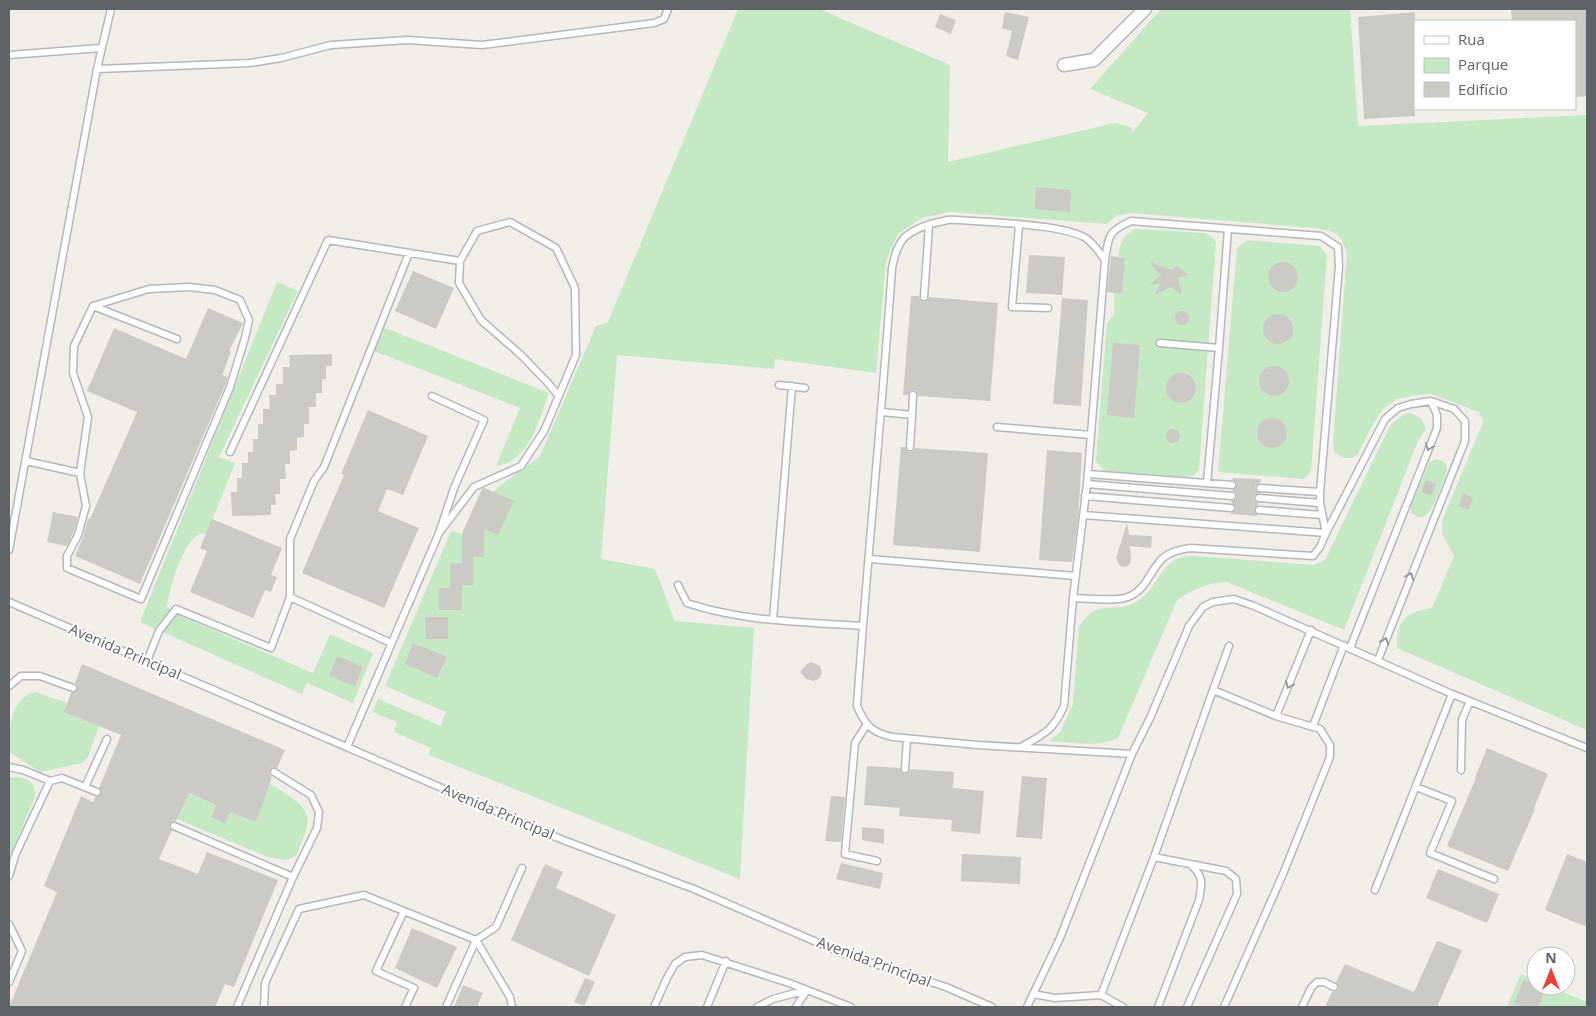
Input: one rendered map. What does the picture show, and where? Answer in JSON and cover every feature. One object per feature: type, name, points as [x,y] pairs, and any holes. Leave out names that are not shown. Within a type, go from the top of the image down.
[{"type":"street","points":[[1064,65],[1094,60],[1145,9]]},
{"type":"lane","points":[[9,550],[97,69],[111,9]]},
{"type":"lane","points":[[97,69],[250,63],[281,58],[331,45],[407,40],[482,45],[654,23],[664,19],[668,9]]},
{"type":"lane","points":[[9,55],[101,48]]},
{"type":"lane","points":[[1104,260],[1096,247],[1085,238],[1069,232],[1019,225],[950,220],[914,231],[904,238],[895,253],[892,268],[882,412],[870,559],[862,626],[857,706],[862,718],[880,735],[907,739],[1132,754]]},
{"type":"lane","points":[[1021,747],[1045,733],[1057,722],[1064,706],[1073,598],[1088,474],[1104,260],[1108,236],[1119,227],[1131,221],[1321,236],[1338,247],[1339,266],[1320,492],[1320,503],[1326,533]]},
{"type":"lane","points":[[438,533],[474,487],[521,466],[544,431],[559,396],[576,355],[575,288],[556,248],[510,222],[477,231],[460,261],[459,283],[481,320],[521,355],[559,396]]},
{"type":"lane","points":[[924,297],[929,225]]},
{"type":"lane","points":[[1019,225],[1012,306],[1048,308]]},
{"type":"lane","points":[[1207,483],[1228,229]]},
{"type":"lane","points":[[230,452],[328,240],[460,261]]},
{"type":"lane","points":[[147,661],[159,631],[176,609],[271,648],[290,597],[290,539],[314,481],[324,467],[409,253]]},
{"type":"lane","points":[[189,286],[215,290],[240,300],[249,320],[230,387],[140,599],[67,568],[67,556],[78,535],[86,506],[80,473],[88,417],[73,373],[74,346],[93,306],[149,289],[189,286]]},
{"type":"lane","points":[[93,306],[177,340]]},
{"type":"lane","points":[[1160,343],[1219,348]]},
{"type":"lane","points":[[779,385],[805,388]]},
{"type":"lane","points":[[773,620],[792,386]]},
{"type":"lane","points":[[910,447],[913,395]]},
{"type":"lane","points":[[347,747],[484,420],[432,396]]},
{"type":"lane","points":[[1313,726],[1437,428],[1437,415],[1430,401]]},
{"type":"lane","points":[[1073,598],[1116,599],[1127,597],[1143,587],[1156,566],[1164,558],[1173,552],[1190,548],[1313,556],[1320,547],[1385,419],[1398,408],[1430,401],[1454,409],[1465,421],[1465,441],[1378,660]]},
{"type":"lane","points":[[882,412],[912,415]]},
{"type":"lane","points":[[997,427],[1091,435]]},
{"type":"lane","points":[[26,461],[80,473]]},
{"type":"lane","points":[[1088,474],[1232,485]]},
{"type":"lane","points":[[1087,484],[1232,496]]},
{"type":"lane","points":[[1260,488],[1320,492]]},
{"type":"lane","points":[[1085,496],[1231,508]]},
{"type":"lane","points":[[1259,498],[1320,503]]},
{"type":"lane","points":[[1259,510],[1322,515]]},
{"type":"lane","points":[[1083,515],[1326,533]]},
{"type":"lane","points":[[870,559],[1076,576]]},
{"type":"lane","points":[[678,585],[687,603],[755,619],[862,626]]},
{"type":"lane","points":[[290,597],[392,643]]},
{"type":"lane","points":[[1027,1007],[1060,938],[1132,754],[1150,718],[1189,626],[1203,607],[1213,602],[1225,599],[1239,600],[1311,630],[1452,694],[1587,748]]},
{"type":"lane","name":"Avenida Principal","points":[[9,602],[563,840],[694,888],[844,954],[946,988],[992,1007]]},
{"type":"lane","points":[[1276,716],[1311,630]]},
{"type":"lane","points":[[1101,995],[1154,857],[1229,646]]},
{"type":"lane","points":[[9,686],[21,676],[40,676],[73,688]]},
{"type":"lane","points":[[1213,690],[1276,716],[1320,729],[1330,745],[1330,757],[1283,874],[1224,1007]]},
{"type":"lane","points":[[1376,890],[1452,694]]},
{"type":"lane","points":[[1461,770],[1462,720],[1470,701]]},
{"type":"lane","points":[[867,724],[855,743],[845,854],[877,861]]},
{"type":"lane","points":[[85,787],[107,739]]},
{"type":"lane","points":[[905,769],[907,739]]},
{"type":"lane","points":[[9,767],[23,770],[50,781],[62,778],[97,792]]},
{"type":"lane","points":[[237,1007],[293,877],[317,828],[319,812],[310,795],[274,772]]},
{"type":"lane","points":[[9,876],[16,852],[50,781]]},
{"type":"lane","points":[[1416,787],[1452,801],[1430,854],[1494,879]]},
{"type":"lane","points":[[174,826],[293,877]]},
{"type":"lane","points":[[1154,857],[1226,871],[1236,879],[1237,894],[1187,1007]]},
{"type":"lane","points":[[1158,1007],[1199,900],[1202,883],[1198,872],[1189,863]]},
{"type":"lane","points":[[446,1007],[476,940],[496,927],[522,868]]},
{"type":"lane","points":[[264,1007],[265,983],[299,908],[364,895],[476,940],[510,997],[512,1007]]},
{"type":"lane","points":[[404,911],[376,971],[414,988],[405,1007]]},
{"type":"lane","points":[[9,924],[22,951],[9,982]]},
{"type":"lane","points":[[654,1007],[675,964],[686,958],[702,955],[807,990],[843,1006],[851,1007]]},
{"type":"lane","points":[[707,1007],[726,962]]},
{"type":"lane","points":[[1302,1007],[1311,988],[1317,982],[1324,982],[1334,987]]},
{"type":"lane","points":[[757,1007],[773,999],[807,990]]},
{"type":"lane","points":[[796,1007],[807,990]]},
{"type":"lane","points":[[1033,994],[1055,998],[1101,995],[1123,1007]]},
{"type":"green space","points":[[738,9],[819,9],[950,65],[948,162],[1115,123],[1131,127],[1132,133],[1148,113],[1090,89],[1161,9],[1350,9],[1358,126],[1587,115],[1587,730],[1397,648],[1397,638],[1404,619],[1415,612],[1432,608],[1454,556],[1442,534],[1442,521],[1483,422],[1479,412],[1432,394],[1416,395],[1397,399],[1383,409],[1369,431],[1358,454],[1352,458],[1343,458],[1334,452],[1333,441],[1347,253],[1339,237],[1327,230],[1314,228],[1131,213],[1116,216],[1107,224],[950,212],[922,218],[898,234],[886,261],[876,373],[775,359],[774,369],[617,355],[601,559],[655,569],[675,621],[754,628],[740,879],[429,755],[431,748],[394,732],[397,722],[373,712],[378,699],[441,726],[446,712],[385,686],[451,531],[462,534],[483,487],[493,492],[540,456],[596,326],[608,322]]},
{"type":"green space","points":[[1136,229],[1205,233],[1216,242],[1199,469],[1194,475],[1186,477],[1104,471],[1096,461],[1107,323],[1114,315],[1114,293],[1121,294],[1125,258],[1119,257],[1121,244],[1128,234]]},
{"type":"green space","points":[[1247,240],[1320,246],[1327,255],[1311,471],[1304,479],[1218,472],[1237,248]]},
{"type":"green space","points":[[277,282],[298,291],[219,457],[235,463],[207,533],[195,537],[185,550],[173,580],[167,607],[180,616],[313,673],[330,634],[373,653],[353,703],[307,683],[302,694],[140,622]]},
{"type":"green space","points":[[385,328],[549,393],[532,438],[518,456],[508,463],[496,466],[520,408],[374,351]]},
{"type":"green space","points":[[1410,413],[1421,419],[1426,429],[1418,441],[1344,630],[1227,582],[1201,587],[1177,600],[1118,738],[1093,744],[1049,741],[1060,732],[1073,704],[1079,627],[1092,612],[1099,609],[1128,606],[1143,598],[1167,566],[1179,558],[1194,556],[1314,565],[1325,560],[1391,424],[1403,415]]},
{"type":"green space","points":[[1436,459],[1446,465],[1445,478],[1429,512],[1425,516],[1416,516],[1411,512],[1411,505],[1429,463]]},
{"type":"green space","points":[[35,692],[67,703],[64,712],[99,726],[88,757],[82,763],[40,772],[9,752],[12,716],[21,701],[27,695]]},
{"type":"green space","points":[[9,778],[26,779],[32,783],[35,797],[9,858]]},
{"type":"green space","points":[[159,781],[216,805],[211,817],[225,824],[230,812],[256,822],[269,783],[295,800],[305,811],[307,825],[296,856],[285,860],[268,857],[177,819]]},
{"type":"green space","points":[[1521,974],[1526,976],[1526,996],[1573,996],[1587,1002],[1587,1007],[1507,1007]]},
{"type":"building","points":[[1511,9],[1586,9],[1587,96],[1576,97],[1576,20],[1512,20]]},
{"type":"building","points":[[1005,12],[1029,17],[1018,60],[1006,56],[1012,31],[1002,28]]},
{"type":"building","points":[[1415,12],[1415,116],[1364,119],[1358,17]]},
{"type":"building","points":[[940,14],[956,20],[951,34],[935,27]]},
{"type":"building","points":[[1036,187],[1071,190],[1070,212],[1035,209]]},
{"type":"building","points":[[1029,255],[1065,257],[1062,295],[1026,293]]},
{"type":"building","points":[[1111,256],[1125,258],[1122,294],[1107,292]]},
{"type":"building","points":[[1150,262],[1172,270],[1177,266],[1189,275],[1178,278],[1182,295],[1171,287],[1155,295],[1160,283],[1152,285],[1151,283],[1161,276]]},
{"type":"building","points":[[1283,262],[1294,266],[1298,277],[1294,288],[1283,292],[1272,288],[1268,277],[1272,266]]},
{"type":"building","points":[[413,271],[454,288],[436,329],[395,311]]},
{"type":"building","points":[[911,296],[919,296],[923,302],[927,301],[929,297],[998,303],[990,401],[918,396],[914,390],[910,391],[908,395],[903,395]]},
{"type":"building","points":[[1062,298],[1088,300],[1081,406],[1053,404]]},
{"type":"building","points":[[208,308],[243,323],[229,351],[231,352],[222,375],[228,377],[225,385],[140,584],[75,556],[88,519],[90,519],[137,412],[87,391],[114,328],[186,359]]},
{"type":"building","points":[[1179,311],[1185,311],[1189,318],[1185,325],[1179,325],[1175,321],[1175,315]]},
{"type":"building","points":[[1278,314],[1289,318],[1293,329],[1289,340],[1278,344],[1267,340],[1263,329],[1267,318]]},
{"type":"building","points":[[1113,343],[1140,345],[1134,418],[1107,415]]},
{"type":"building","points":[[332,354],[332,366],[326,366],[326,379],[322,379],[322,393],[316,393],[316,407],[309,407],[309,424],[304,424],[304,437],[297,438],[297,450],[290,451],[290,464],[285,464],[286,479],[280,479],[280,494],[275,494],[276,505],[271,505],[271,515],[232,516],[231,492],[237,492],[237,478],[242,478],[242,463],[248,463],[248,452],[253,452],[253,439],[258,439],[258,424],[263,424],[263,409],[270,409],[269,395],[276,395],[276,384],[283,384],[283,367],[290,367],[289,355]]},
{"type":"building","points":[[1274,366],[1285,370],[1289,381],[1285,392],[1274,396],[1263,392],[1259,381],[1263,370]]},
{"type":"building","points":[[1181,373],[1192,377],[1196,388],[1192,399],[1181,403],[1170,399],[1166,388],[1170,377]]},
{"type":"building","points":[[368,410],[428,436],[403,495],[387,489],[378,511],[419,528],[384,608],[302,573],[344,475],[341,474]]},
{"type":"building","points":[[1272,418],[1283,422],[1287,433],[1283,444],[1272,448],[1261,444],[1257,433],[1261,422]]},
{"type":"building","points":[[1170,429],[1176,429],[1180,436],[1176,443],[1170,443],[1166,439],[1166,433]]},
{"type":"building","points":[[901,447],[905,447],[909,452],[915,448],[988,453],[980,552],[893,545]]},
{"type":"building","points":[[1047,450],[1082,453],[1078,520],[1072,562],[1039,560]]},
{"type":"building","points":[[1233,478],[1261,479],[1255,488],[1260,493],[1255,495],[1254,498],[1259,503],[1254,510],[1258,516],[1230,514],[1236,508],[1231,501],[1236,499],[1237,496],[1232,491],[1237,485],[1232,480]]},
{"type":"building","points":[[1426,480],[1436,484],[1431,496],[1421,492]]},
{"type":"building","points":[[484,488],[514,501],[498,535],[484,529],[484,557],[473,557],[473,585],[462,585],[462,610],[439,610],[439,588],[450,588],[450,563],[462,563],[462,534]]},
{"type":"building","points":[[1463,493],[1473,498],[1469,510],[1459,506]]},
{"type":"building","points":[[53,512],[78,517],[67,546],[47,542]]},
{"type":"building","points":[[212,519],[282,548],[271,575],[277,577],[271,592],[265,590],[253,618],[190,592],[207,551],[200,548]]},
{"type":"building","points":[[1127,523],[1129,535],[1152,536],[1151,548],[1130,546],[1131,562],[1128,566],[1123,567],[1119,565],[1116,558]]},
{"type":"building","points":[[425,617],[448,617],[448,639],[426,639]]},
{"type":"building","points":[[413,643],[447,657],[437,678],[405,664]]},
{"type":"building","points":[[337,656],[363,667],[355,686],[329,676]]},
{"type":"building","points":[[811,662],[820,666],[822,672],[820,678],[814,681],[806,679],[800,672]]},
{"type":"building","points":[[82,664],[285,750],[277,768],[272,767],[270,770],[269,774],[272,777],[256,822],[230,812],[225,824],[211,817],[216,805],[189,793],[176,821],[170,824],[169,827],[172,830],[159,859],[198,874],[207,852],[278,880],[234,987],[225,984],[215,1007],[9,1007],[57,892],[44,886],[81,796],[93,802],[95,797],[101,794],[102,791],[99,788],[121,735],[64,712],[71,693],[77,690],[78,687],[75,683]]},
{"type":"building","points":[[1487,748],[1548,774],[1508,871],[1447,846]]},
{"type":"building","points":[[867,766],[900,768],[902,773],[905,774],[910,769],[954,772],[953,788],[984,791],[980,834],[951,831],[952,820],[899,816],[900,808],[864,805]]},
{"type":"building","points":[[1022,776],[1047,778],[1042,839],[1016,837]]},
{"type":"building","points":[[831,796],[845,797],[841,842],[825,841]]},
{"type":"building","points":[[862,827],[884,829],[884,844],[862,840]]},
{"type":"building","points":[[962,854],[1021,857],[1020,884],[961,881]]},
{"type":"building","points":[[1567,854],[1587,862],[1587,927],[1545,910]]},
{"type":"building","points":[[841,863],[883,873],[880,889],[836,879]]},
{"type":"building","points":[[545,864],[563,872],[556,888],[616,915],[589,976],[511,940]]},
{"type":"building","points":[[1438,869],[1499,894],[1487,923],[1426,898]]},
{"type":"building","points":[[412,928],[457,947],[437,988],[395,968]]},
{"type":"building","points":[[1437,941],[1462,950],[1437,1007],[1325,1007],[1332,992],[1339,989],[1336,982],[1345,964],[1414,992]]},
{"type":"building","points":[[585,978],[595,982],[584,1006],[574,1002]]},
{"type":"building","points":[[1524,980],[1526,981],[1526,996],[1543,996],[1538,1007],[1525,1007],[1514,1003]]},
{"type":"building","points":[[463,985],[483,993],[477,1007],[454,1007]]}]
